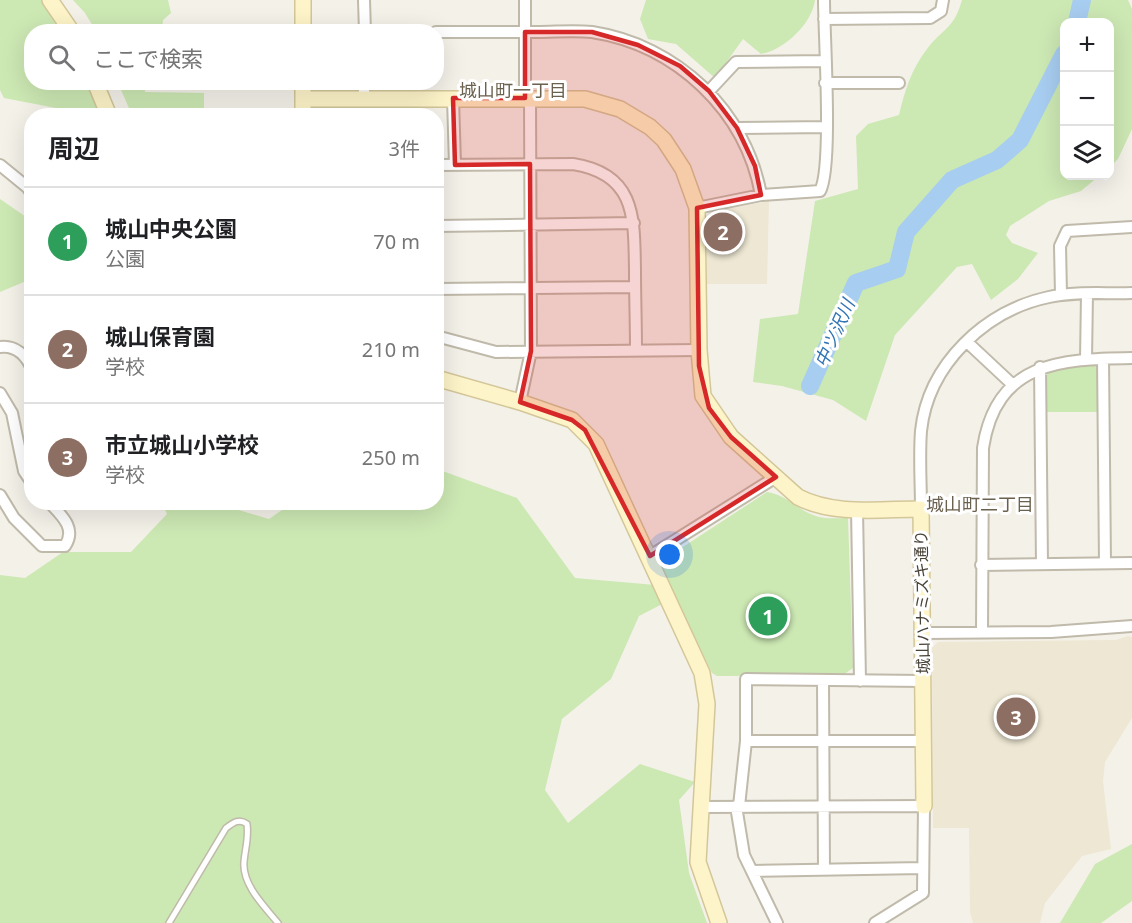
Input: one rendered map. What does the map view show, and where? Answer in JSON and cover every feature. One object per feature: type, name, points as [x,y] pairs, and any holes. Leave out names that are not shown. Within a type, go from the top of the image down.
[{"type":"street","points":[[50,0],[66,24]]},
{"type":"street","points":[[303,0],[303,24]]},
{"type":"street","points":[[364,0],[364,24]]},
{"type":"street","points":[[520,402],[531,351],[530,164],[525,0]]},
{"type":"street","points":[[697,208],[761,195],[820,191],[825,183],[824,0]]},
{"type":"street","points":[[824,19],[930,18],[941,11],[943,0]]},
{"type":"street","points":[[444,32],[592,32],[638,45],[680,66],[709,91],[737,128],[755,166],[761,195]]},
{"type":"street","points":[[709,91],[736,62],[825,61]]},
{"type":"street","points":[[825,83],[899,83]]},
{"type":"street","points":[[99,90],[106,108]]},
{"type":"street","points":[[303,90],[303,108]]},
{"type":"street","points":[[364,90],[364,99]]},
{"type":"street","points":[[453,98],[454,165]]},
{"type":"street","name":"城山ハナミズキ通り","points":[[303,99],[585,99],[634,116],[664,140],[675,154],[690,185],[697,208],[700,382],[709,408],[731,437],[798,497],[811,504],[836,509],[921,509],[924,806]]},
{"type":"street","points":[[737,128],[826,127]]},
{"type":"street","points":[[444,165],[573,164],[601,172],[624,193],[631,207],[634,223],[636,351]]},
{"type":"street","points":[[0,165],[24,185]]},
{"type":"street","points":[[444,226],[634,223]]},
{"type":"street","points":[[1061,294],[1059,246],[1067,231],[1132,227]]},
{"type":"street","points":[[444,289],[635,287]]},
{"type":"street","points":[[921,509],[921,437],[926,409],[936,383],[951,357],[1004,313],[1026,303],[1061,294],[1132,293]]},
{"type":"street","points":[[1086,359],[1087,294]]},
{"type":"street","points":[[444,338],[496,352],[699,350]]},
{"type":"street","points":[[967,342],[1012,385]]},
{"type":"street","points":[[0,347],[15,348],[24,356]]},
{"type":"street","points":[[1103,358],[1105,563]]},
{"type":"street","points":[[982,632],[981,565],[985,436],[995,408],[1012,385],[1040,368],[1054,363],[1086,359],[1132,358]]},
{"type":"street","points":[[1040,368],[1042,564]]},
{"type":"street","points":[[444,380],[572,420],[585,430],[596,444],[650,556],[702,673],[707,704],[698,862],[719,923]]},
{"type":"street","points":[[0,393],[12,413],[24,471]]},
{"type":"street","points":[[650,556],[776,477]]},
{"type":"street","points":[[0,495],[14,518],[42,546],[65,546],[70,538],[70,527],[56,510]]},
{"type":"street","points":[[857,509],[860,681]]},
{"type":"street","points":[[981,565],[1132,563]]},
{"type":"street","points":[[922,633],[1051,632],[1132,627]]},
{"type":"street","points":[[777,923],[741,846],[738,806],[746,741],[746,680],[923,681]]},
{"type":"street","points":[[823,680],[824,870]]},
{"type":"street","points":[[746,741],[923,741]]},
{"type":"street","points":[[702,807],[924,806],[923,892],[875,923]]},
{"type":"street","points":[[752,871],[923,868]]},
{"type":"lane","points":[[170,923],[226,828],[234,822],[241,821],[247,824],[248,832],[244,861],[248,883],[278,923]]},
{"type":"highlighted area","points":[[525,32],[592,32],[638,45],[680,66],[709,91],[737,128],[755,166],[761,195],[697,208],[699,366],[709,408],[731,437],[776,477],[650,556],[585,430],[572,420],[520,402],[531,351],[530,164],[455,165],[453,98],[525,98]]},
{"type":"shaded area","points":[[769,201],[767,284],[707,284],[707,217],[710,212]]},
{"type":"shaded area","points":[[1132,637],[1132,718],[1105,762],[1103,781],[1111,849],[1082,856],[1045,903],[1040,923],[973,923],[970,912],[969,828],[933,828],[932,648],[938,642],[1116,640]]},
{"type":"green space","points":[[0,0],[48,0],[67,24],[24,24],[24,90],[99,90],[107,108],[56,108],[4,98],[0,90]]},
{"type":"green space","points":[[73,0],[168,0],[171,13],[163,20],[163,24],[92,24]]},
{"type":"green space","points":[[646,0],[815,0],[809,18],[796,34],[779,47],[761,54],[743,39],[715,78],[676,44],[648,39],[640,19]]},
{"type":"green space","points":[[962,0],[1128,0],[1132,9],[1132,129],[1118,159],[1114,163],[1114,18],[1060,18],[1060,180],[1094,180],[1081,191],[1049,201],[1010,226],[1006,235],[1012,243],[1038,253],[1018,279],[991,300],[972,264],[957,267],[895,335],[866,421],[833,400],[782,386],[753,382],[760,319],[798,314],[815,201],[858,189],[856,136],[868,124],[899,115],[906,89],[917,65],[927,49],[952,23]]},
{"type":"green space","points":[[121,90],[204,93],[204,108],[129,108]]},
{"type":"green space","points":[[0,199],[24,216],[24,282],[0,292]]},
{"type":"green space","points":[[1093,365],[1098,369],[1097,412],[1046,412],[1045,377],[1050,370]]},
{"type":"green space","points":[[444,472],[517,498],[575,578],[667,586],[670,600],[639,616],[611,679],[562,719],[545,790],[568,823],[640,764],[695,782],[679,800],[689,873],[707,923],[0,923],[0,575],[25,578],[63,552],[131,552],[167,514],[165,510],[239,510],[269,519],[282,510],[444,510]]},
{"type":"green space","points":[[767,492],[780,496],[812,515],[848,518],[853,668],[843,675],[717,676],[712,673],[660,565],[663,560]]},
{"type":"green space","points":[[1132,844],[1132,901],[1101,923],[1060,923],[1095,864]]},
{"type":"waterway","name":"中ツ沢川","points":[[1078,18],[1082,0]]},
{"type":"waterway","name":"中ツ沢川","points":[[810,386],[856,283],[897,269],[906,232],[952,180],[997,160],[1020,140],[1060,62]]},
{"type":"place","name":"城山保育園","points":[[723,232]]},
{"type":"place","name":"城山中央公園","points":[[768,616]]},
{"type":"place","name":"市立城山小学校","points":[[1016,717]]},
{"type":"district","name":"城山町一丁目","points":[[513,90]]},
{"type":"district","name":"城山町二丁目","points":[[980,504]]}]
